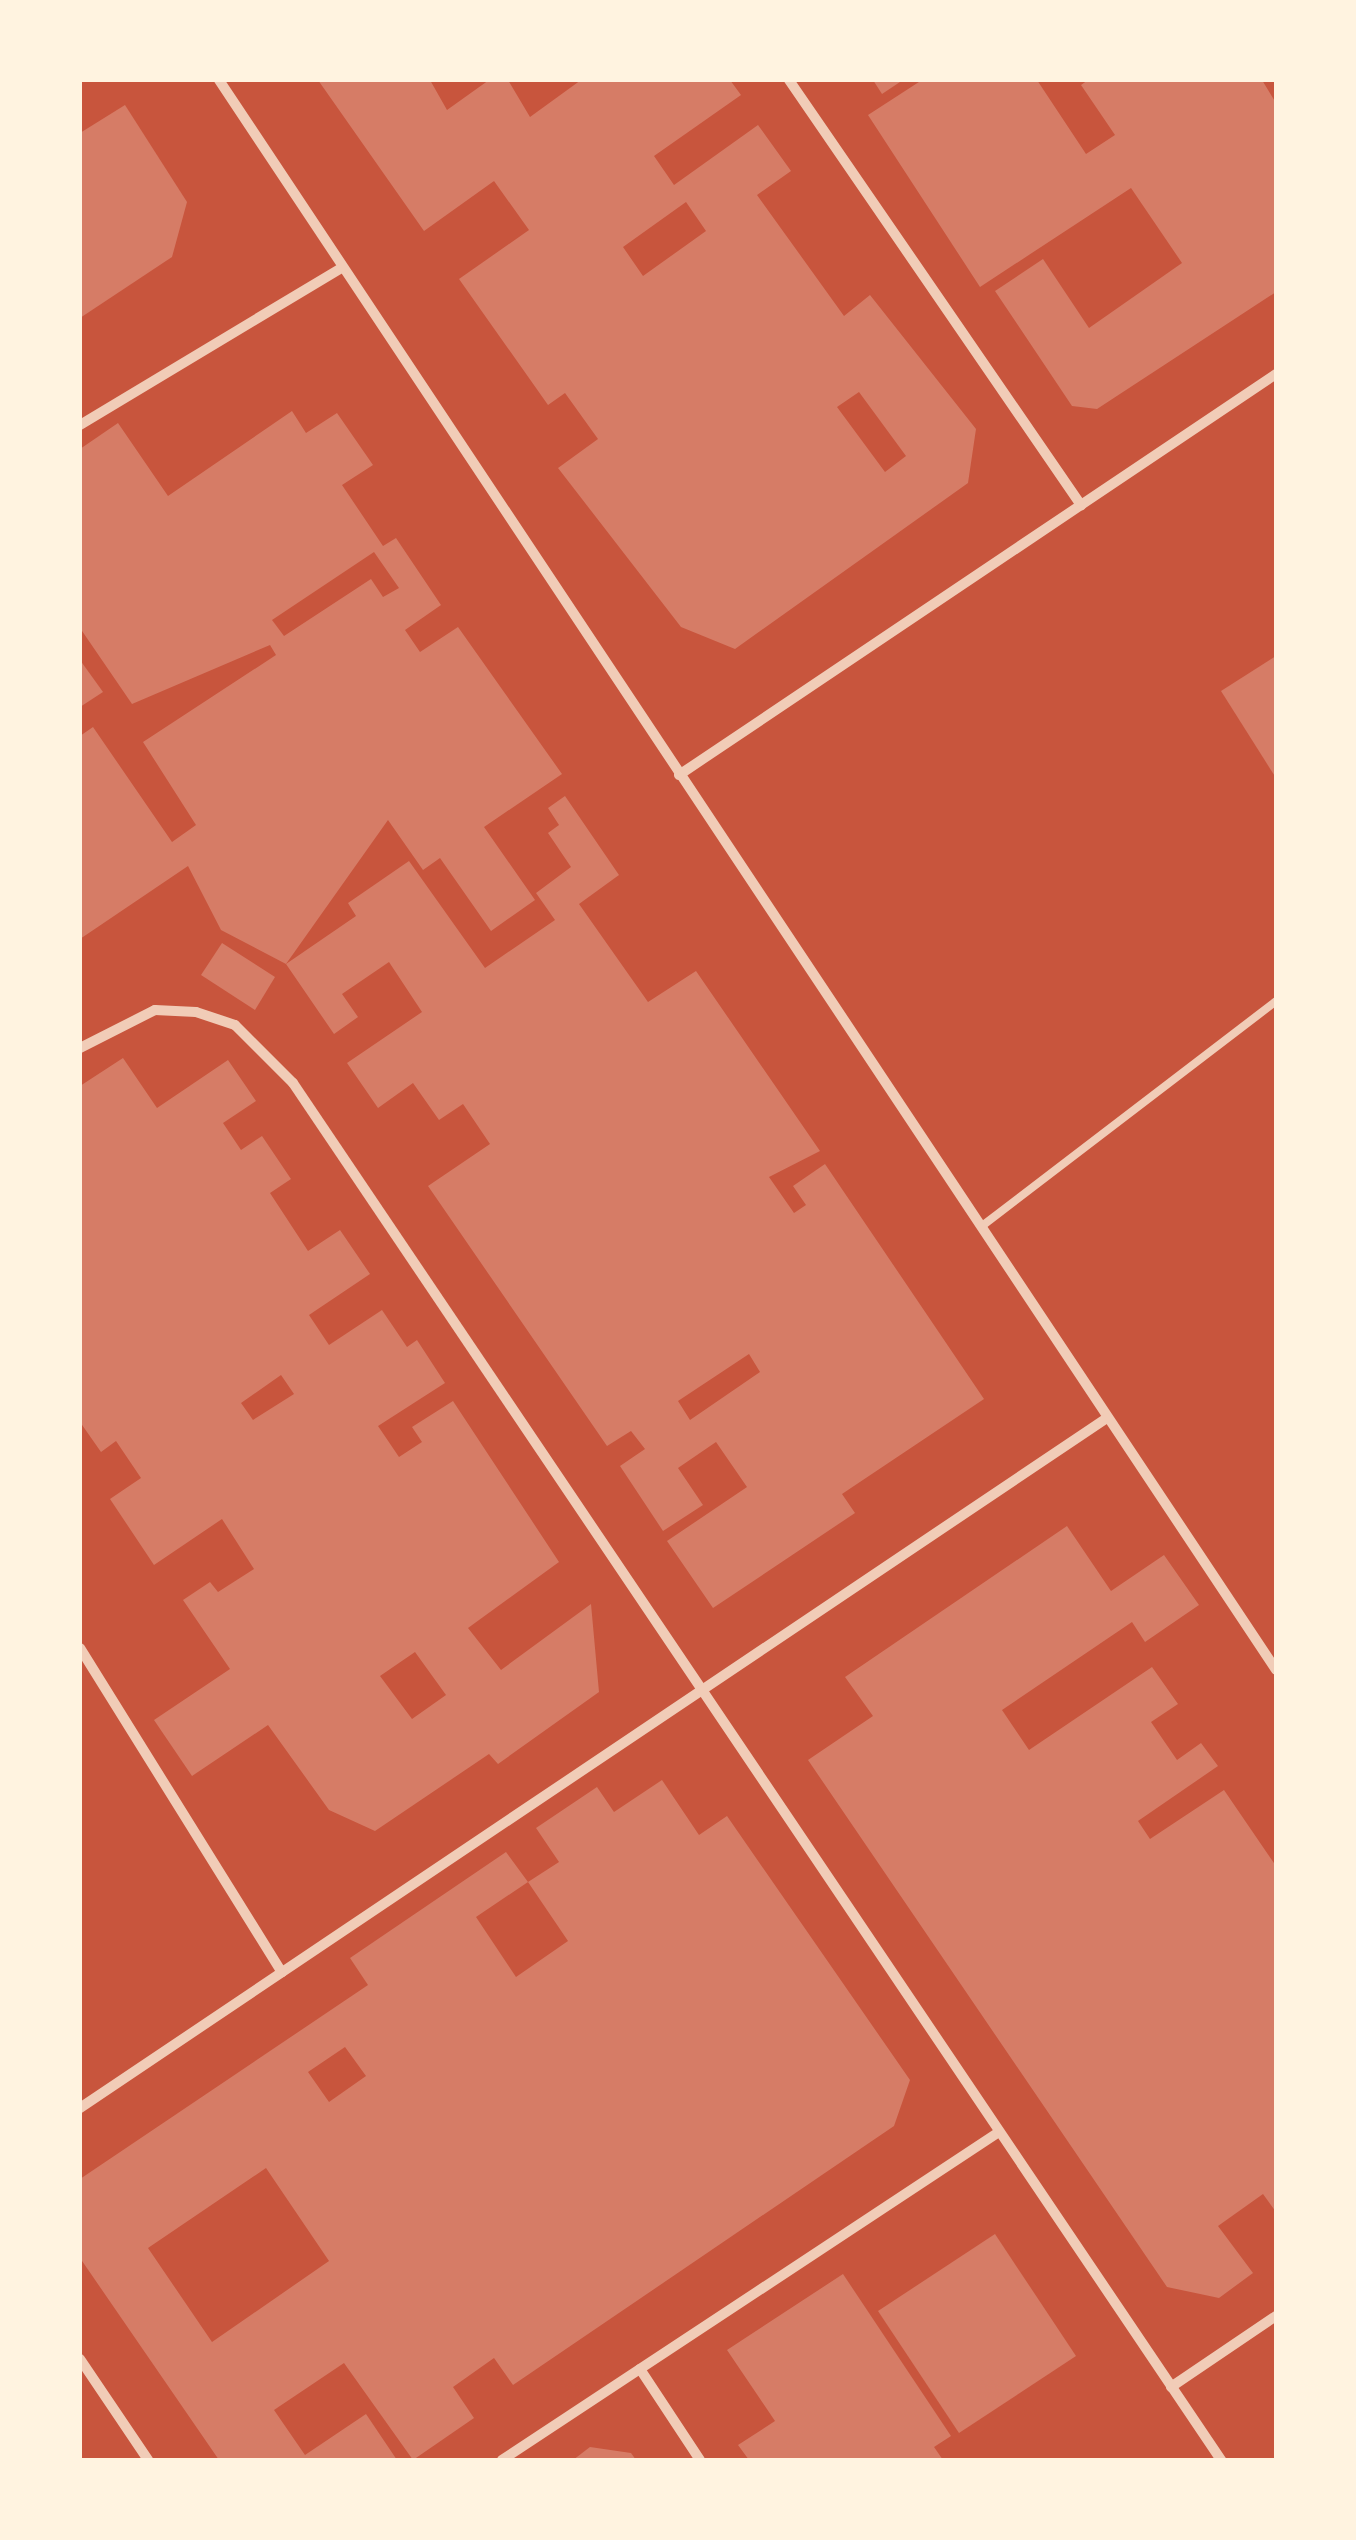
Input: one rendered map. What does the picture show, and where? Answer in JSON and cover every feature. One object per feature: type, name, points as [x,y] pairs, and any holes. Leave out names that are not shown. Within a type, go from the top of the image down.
[{"type":"street","points":[[219,80],[1276,1670]]},
{"type":"street","points":[[789,80],[1080,505]]},
{"type":"street","points":[[80,425],[341,268]]},
{"type":"street","points":[[679,775],[1276,374]]},
{"type":"street","points":[[80,1048],[155,1010],[235,1025],[265,1050],[707,1687],[996,2134],[1222,2460]]},
{"type":"street","points":[[80,2108],[1107,1418]]},
{"type":"street","points":[[80,1648],[282,1972]]},
{"type":"street","points":[[502,2460],[996,2134]]},
{"type":"street","points":[[1171,2387],[1276,2316]]},
{"type":"street","points":[[80,2359],[148,2460]]},
{"type":"street","points":[[640,2368],[700,2460]]},
{"type":"lane","points":[[982,1226],[1276,1002]]},
{"type":"building","points":[[318,80],[430,80],[447,110],[489,80],[508,80],[530,117],[581,80],[730,80],[741,95],[654,156],[674,185],[758,125],[791,171],[757,195],[844,316],[870,295],[976,429],[968,483],[735,649],[681,627],[558,468],[598,439],[565,393],[548,405],[459,279],[529,230],[494,181],[424,231]],"holes":[[[686,202],[706,231],[643,276],[623,247]],[[859,392],[906,456],[885,472],[837,407]]]},
{"type":"building","points":[[873,80],[903,80],[882,94]]},
{"type":"building","points":[[922,80],[1037,80],[1086,154],[1115,135],[1081,85],[1088,80],[1262,80],[1276,103],[1276,292],[1097,409],[1072,406],[995,291],[1043,259],[1089,328],[1182,263],[1131,188],[980,287],[868,115]]},
{"type":"building","points":[[125,105],[187,202],[172,257],[80,318],[80,133]]},
{"type":"building","points":[[292,411],[306,433],[337,413],[373,465],[342,485],[383,546],[396,538],[441,605],[405,630],[420,652],[458,627],[562,774],[484,827],[535,900],[491,931],[440,858],[423,870],[388,820],[286,964],[221,930],[188,866],[80,939],[80,736],[93,727],[172,842],[196,825],[143,742],[276,655],[270,645],[132,704],[80,628],[80,449],[118,423],[168,496]],"holes":[[[374,552],[399,588],[383,597],[371,579],[284,636],[272,620]]]},
{"type":"building","points":[[1276,656],[1276,778],[1221,691]]},
{"type":"building","points":[[80,660],[103,692],[80,707]]},
{"type":"building","points":[[565,796],[619,875],[579,904],[648,1002],[696,971],[820,1151],[769,1177],[794,1213],[806,1205],[793,1186],[825,1164],[984,1399],[842,1494],[855,1513],[713,1608],[667,1541],[747,1487],[716,1442],[678,1468],[703,1505],[663,1531],[620,1466],[645,1449],[631,1431],[607,1446],[428,1186],[490,1144],[463,1104],[439,1120],[413,1083],[378,1108],[347,1063],[422,1012],[389,962],[342,994],[358,1017],[334,1034],[286,964],[356,916],[348,903],[409,861],[485,968],[555,920],[536,893],[571,867],[548,833],[559,825],[548,808]],"holes":[[[749,1354],[760,1372],[690,1420],[678,1401]]]},
{"type":"building","points":[[222,943],[275,977],[255,1010],[201,975]]},
{"type":"building","points":[[123,1058],[157,1108],[228,1060],[256,1101],[223,1123],[241,1150],[262,1136],[291,1179],[270,1193],[308,1251],[340,1230],[370,1274],[309,1315],[329,1345],[382,1310],[407,1347],[417,1340],[445,1383],[378,1426],[399,1457],[422,1442],[412,1427],[453,1401],[559,1562],[468,1628],[501,1670],[591,1604],[599,1692],[498,1764],[489,1754],[375,1831],[329,1810],[268,1725],[192,1776],[154,1720],[230,1669],[183,1600],[210,1582],[218,1592],[254,1569],[222,1519],[154,1565],[110,1499],[141,1478],[116,1441],[101,1452],[80,1422],[80,1086]],"holes":[[[281,1375],[294,1394],[253,1420],[241,1403]],[[415,1652],[446,1695],[412,1719],[380,1676]]]},
{"type":"building","points":[[1067,1526],[1111,1591],[1164,1555],[1199,1605],[1145,1642],[1132,1622],[1002,1710],[1029,1750],[1152,1667],[1178,1704],[1151,1722],[1177,1760],[1201,1743],[1218,1766],[1138,1821],[1150,1839],[1224,1790],[1276,1866],[1276,2212],[1263,2194],[1218,2226],[1253,2273],[1219,2298],[1167,2287],[808,1760],[873,1716],[845,1677]]},
{"type":"building","points":[[662,1780],[699,1835],[727,1816],[910,2080],[894,2126],[513,2385],[494,2358],[453,2387],[474,2418],[413,2460],[344,2363],[274,2410],[305,2455],[366,2414],[397,2460],[219,2460],[80,2258],[80,2179],[368,1985],[350,1958],[506,1852],[528,1882],[559,1862],[536,1828],[597,1787],[614,1812]],"holes":[[[528,1882],[568,1941],[516,1977],[476,1917]],[[345,2047],[366,2076],[329,2102],[308,2072]],[[266,2168],[329,2261],[212,2342],[148,2248]]]},
{"type":"building","points":[[995,2234],[1076,2356],[959,2433],[878,2311]]},
{"type":"building","points":[[843,2274],[951,2436],[934,2447],[943,2460],[749,2460],[738,2445],[775,2421],[727,2350]]},
{"type":"building","points":[[590,2447],[631,2453],[636,2460],[573,2460]]}]
